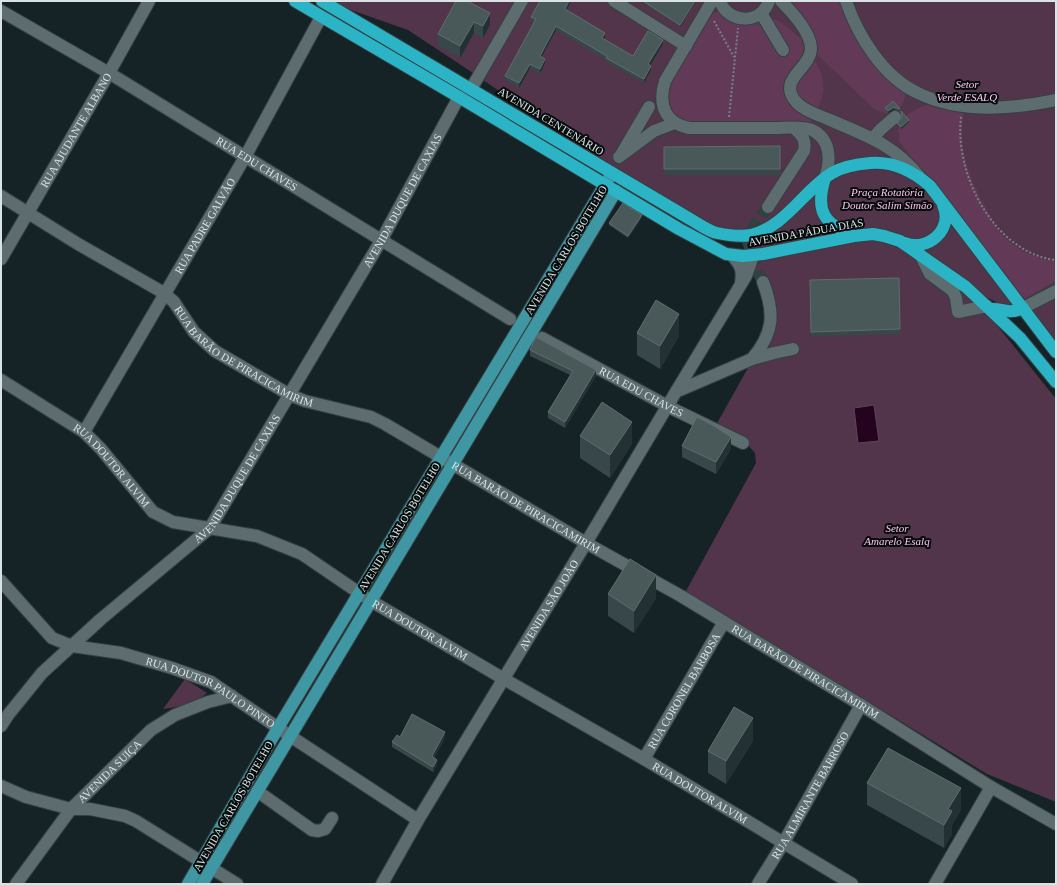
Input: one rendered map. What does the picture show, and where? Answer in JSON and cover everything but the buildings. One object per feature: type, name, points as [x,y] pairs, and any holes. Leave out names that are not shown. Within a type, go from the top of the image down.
[{"type":"highway","points":[[294,1],[616,191]]},
{"type":"highway","name":"AVENIDA CENTENÁRIO","points":[[329,3],[690,219],[717,233],[750,235],[774,224]]},
{"type":"highway","name":"AVENIDA PÁDUA DIAS","points":[[774,224],[825,178],[840,169],[877,162],[900,167],[919,176],[930,186],[1056,352]]},
{"type":"highway","points":[[825,178],[820,198],[824,213],[831,224],[837,229],[854,236]]},
{"type":"highway","name":"AVENIDA PÁDUA DIAS","points":[[616,191],[710,246],[732,255],[753,256],[854,236],[873,234],[900,241],[966,286],[1020,338],[1056,382]]},
{"type":"highway","points":[[900,241],[907,244],[921,245],[929,243],[935,239],[940,234],[946,222],[945,210],[941,201]]},
{"type":"highway","points":[[988,307],[1000,308],[1014,312],[1023,308]]},
{"type":"main road","name":"AVENIDA CARLOS BOTELHO","points":[[202,884],[206,866],[278,728],[612,172]]},
{"type":"main road","name":"AVENIDA CARLOS BOTELHO","points":[[188,884],[206,866],[257,791],[616,191]]},
{"type":"street","name":"RUA AJUDANTE ALBANO","points":[[1,259],[149,1]]},
{"type":"street","points":[[471,89],[522,1]]},
{"type":"street","points":[[614,1],[686,46]]},
{"type":"street","points":[[720,1],[725,10],[732,16],[739,19],[756,17],[768,5],[769,1]]},
{"type":"street","points":[[782,1],[801,24],[811,47],[809,57],[790,84],[791,90],[797,102],[802,107],[814,113],[873,138],[896,152],[912,166],[919,176]]},
{"type":"street","points":[[846,1],[852,19],[868,48],[893,75],[918,94],[944,103],[962,107],[1034,104],[1056,100]]},
{"type":"street","points":[[710,5],[665,81],[662,92],[663,106],[670,118],[675,123],[689,128],[812,130],[818,134],[827,147],[830,161],[825,178]]},
{"type":"street","name":"RUA EDU CHAVES","points":[[1,11],[109,73],[510,319]]},
{"type":"street","points":[[761,13],[783,50]]},
{"type":"street","name":"RUA PADRE GALVÃO","points":[[84,432],[244,157],[321,17]]},
{"type":"street","name":"AVENIDA DUQUE DE CAXIAS","points":[[1,726],[8,714],[42,673],[131,593],[210,528],[382,240],[459,97]]},
{"type":"street","points":[[649,107],[619,157],[654,131],[675,123]]},
{"type":"street","points":[[800,129],[814,113]]},
{"type":"street","points":[[873,138],[895,117]]},
{"type":"street","points":[[768,207],[804,151],[806,143],[800,129]]},
{"type":"street","name":"RUA BARÃO DE PIRACICAMIRIM","points":[[1,196],[78,244],[164,293],[174,302],[194,332],[215,351],[290,395],[305,401],[371,417],[385,424],[586,543],[681,596],[861,705],[991,787],[1056,824]]},
{"type":"street","points":[[920,254],[930,274],[953,291],[956,298],[958,312],[988,307]]},
{"type":"street","points":[[732,255],[740,265],[742,272],[740,284]]},
{"type":"street","name":"AVENIDA SÃO JOÃO","points":[[382,884],[418,820],[504,680],[746,276],[753,256]]},
{"type":"street","points":[[752,359],[761,349],[767,337],[770,326],[768,296],[763,282]]},
{"type":"street","points":[[1023,308],[1056,291]]},
{"type":"street","name":"RUA EDU CHAVES","points":[[542,338],[668,406],[743,443]]},
{"type":"street","points":[[677,390],[752,359],[793,349]]},
{"type":"street","name":"RUA DOUTOR ALVIM","points":[[1,380],[84,432],[101,449],[153,512],[173,522],[257,536],[302,554],[371,601],[504,680],[644,759],[852,884]]},
{"type":"street","name":"RUA DOUTOR PAULO PINTO","points":[[1,581],[52,638],[72,646],[121,653],[172,668],[211,682],[418,820]]},
{"type":"street","name":"RUA CORONEL BARBOSA","points":[[644,759],[724,622]]},
{"type":"street","name":"AVENIDA SUIÇA","points":[[16,884],[71,809],[151,730],[174,715],[208,702],[232,696]]},
{"type":"street","name":"RUA ALMIRANTE BARROSO","points":[[758,884],[784,842],[861,705]]},
{"type":"street","points":[[1,786],[26,797],[71,809],[90,809],[126,816],[237,884]]},
{"type":"street","points":[[935,884],[991,787]]},
{"type":"street","points":[[257,791],[312,830],[318,831],[325,828],[332,818]]},
{"type":"path","points":[[710,5],[735,58]]},
{"type":"path","points":[[728,128],[739,19]]},
{"type":"path","points":[[962,107],[960,129],[962,155],[967,175],[974,192],[986,213],[1001,231],[1014,243],[1031,254],[1044,259],[1056,260]]},
{"type":"green space","name":"Setor Amarelo Esalq","points":[[332,1],[1056,1],[1056,349],[1022,308],[1015,311],[967,288],[1056,399],[1056,802],[987,774],[857,695],[719,615],[686,591],[756,463],[755,453],[748,445],[716,425],[766,336],[767,299],[739,236],[719,232],[602,162],[408,30],[331,3]]},
{"type":"green space","points":[[185,679],[207,693],[192,703],[163,709]]},
{"type":"shaded area","points":[[784,1],[845,1],[905,92],[903,103],[899,108],[891,115],[874,109],[801,39],[821,72],[824,89],[820,105],[806,129],[689,128],[670,118],[665,81],[708,15],[719,11],[774,19],[782,23],[800,38],[801,24]]},
{"type":"shaded area","points":[[931,104],[964,108],[962,143],[964,154],[971,178],[981,200],[997,228],[1010,242],[1024,252],[1040,258],[1056,261],[1056,281],[1024,299],[950,209],[899,141],[898,123],[913,111]]},
{"type":"shaded area","points":[[874,405],[879,441],[858,443],[854,408]]},
{"type":"tunnel","points":[[763,282],[754,263],[750,249],[750,242],[753,228],[768,207]]},
{"type":"park label","name":"Setor Verde ESALQ","points":[[967,90]]},
{"type":"park label","name":"Praça Rotatória Doutor Salim Simão","points":[[887,198]]}]
